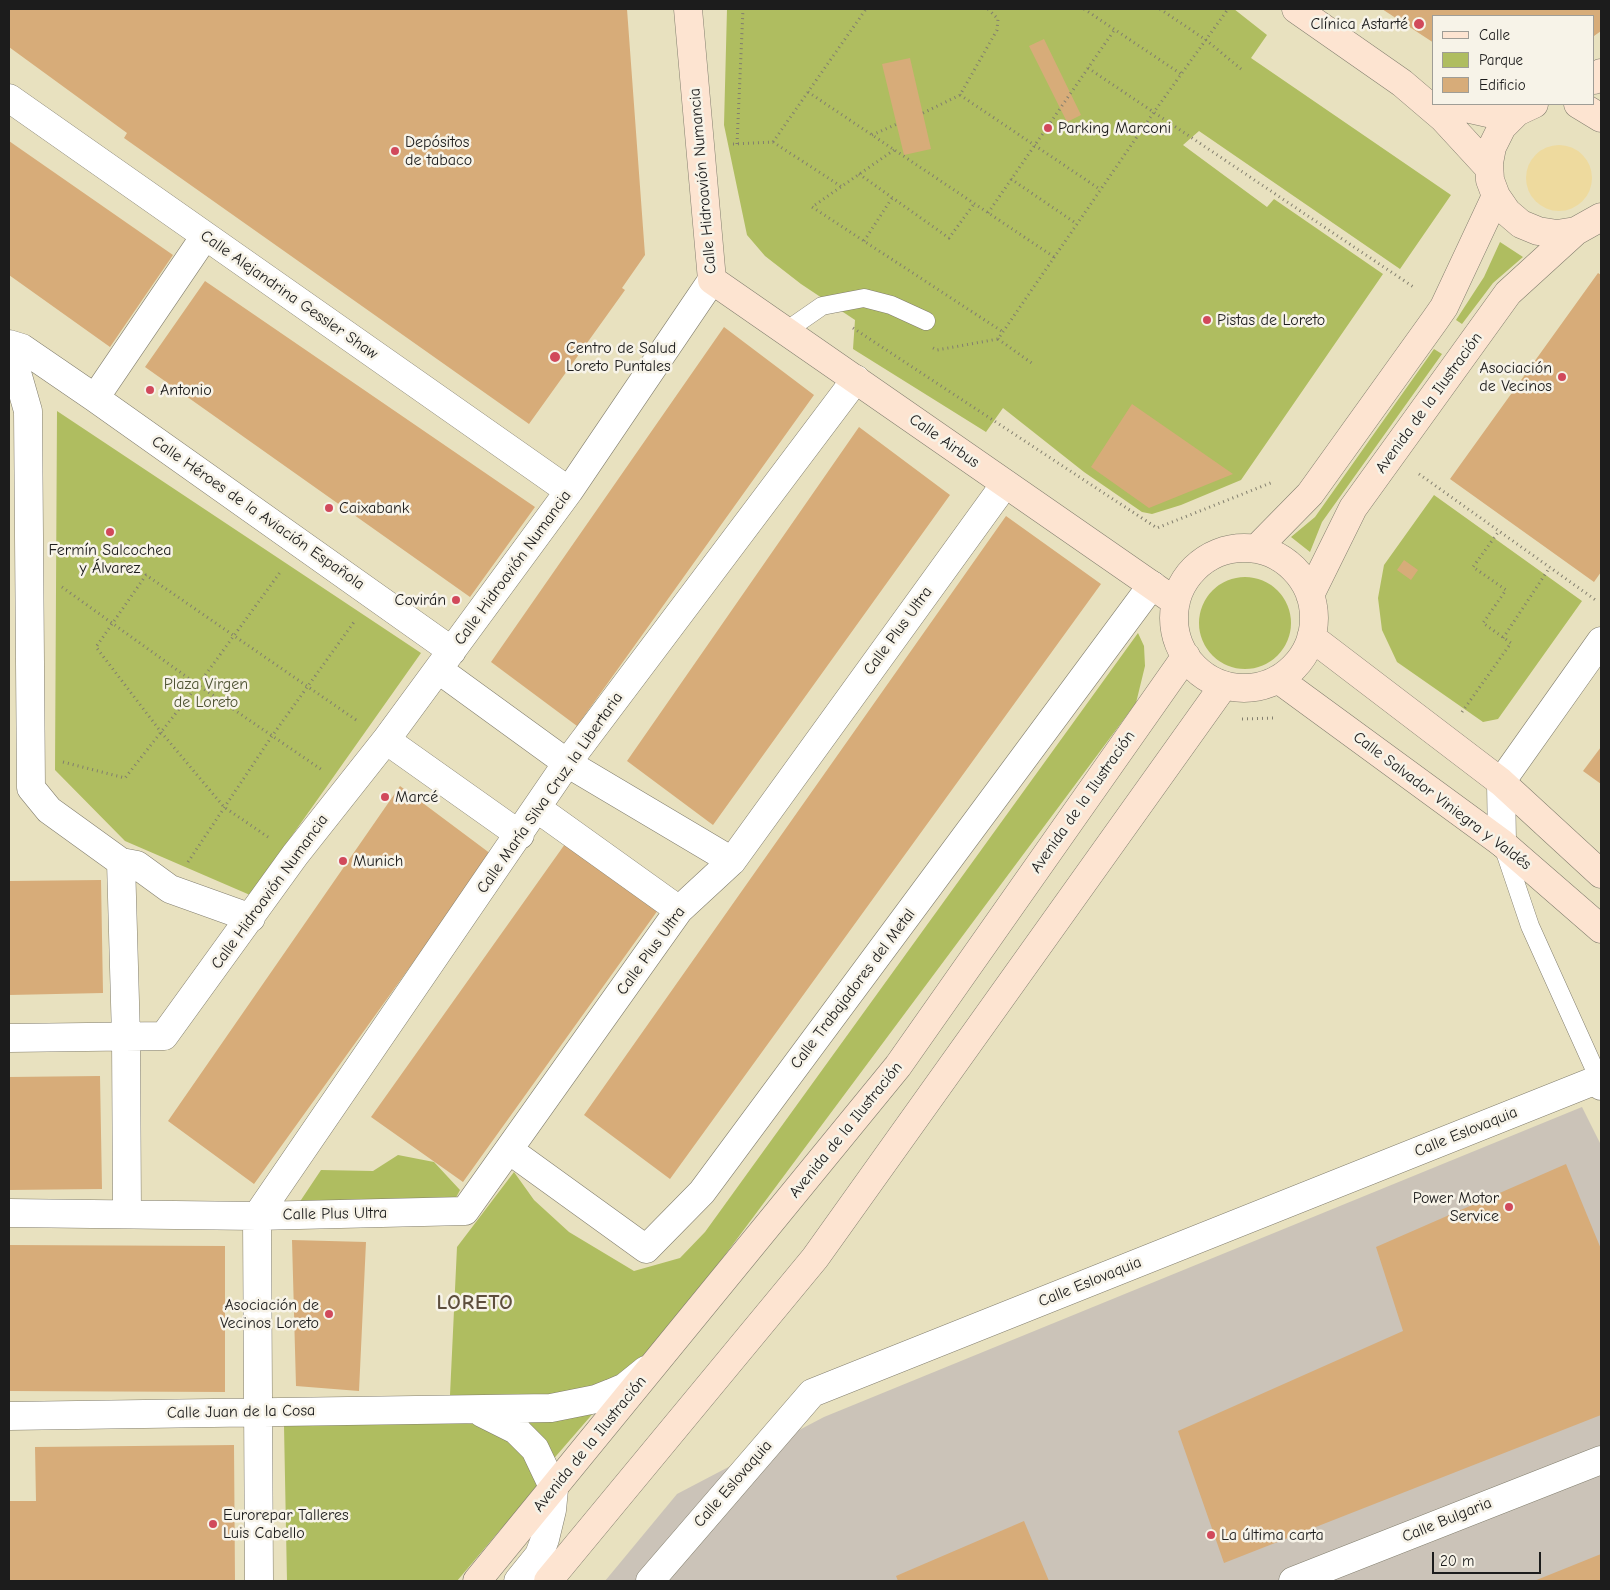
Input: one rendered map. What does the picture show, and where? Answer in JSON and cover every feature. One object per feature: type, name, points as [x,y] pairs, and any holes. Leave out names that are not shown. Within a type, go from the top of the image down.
[{"type":"main road","name":"Calle Hidroavión Numancia","points":[[688,9],[712,280]]},
{"type":"main road","points":[[1296,9],[1402,83],[1444,118],[1490,168]]},
{"type":"main road","points":[[1402,83],[1432,98]]},
{"type":"main road","points":[[1452,105],[1488,113],[1526,108]]},
{"type":"main road","points":[[1580,105],[1601,118]]},
{"type":"main road","points":[[1526,108],[1502,127],[1492,147],[1490,180],[1496,196],[1506,212],[1521,224],[1538,232],[1557,234],[1592,226]]},
{"type":"main road","points":[[1256,549],[1310,494],[1444,307],[1496,196]]},
{"type":"main road","name":"Avenida de la Ilustración","points":[[1310,595],[1353,508],[1503,300],[1592,226]]},
{"type":"main road","name":"Calle Airbus","points":[[712,280],[1176,602]]},
{"type":"main road","points":[[1239,548],[1256,549],[1274,554],[1290,565],[1302,579],[1310,595],[1314,616],[1312,637],[1304,653],[1293,668],[1278,679],[1261,686],[1242,688],[1224,685],[1202,674],[1186,656],[1178,639],[1174,621],[1176,602],[1182,585],[1192,571],[1206,560],[1221,552],[1239,548]]},
{"type":"main road","points":[[1312,637],[1501,782],[1601,874]]},
{"type":"main road","name":"Avenida de la Ilustración","points":[[477,1581],[898,1066],[1186,656]]},
{"type":"main road","name":"Calle Salvador Viniegra y Valdés","points":[[1278,679],[1502,843],[1601,930]]},
{"type":"main road","points":[[548,1581],[815,1258],[1224,685]]},
{"type":"street","name":"Calle Alejandrina Gessler Shaw","points":[[9,98],[569,492]]},
{"type":"street","points":[[95,398],[205,236]]},
{"type":"street","name":"Calle Hidroavión Numancia","points":[[126,1037],[164,1036],[295,855],[386,740],[569,492],[712,280]]},
{"type":"street","name":"Calle Héroes de la Aviación Española","points":[[9,344],[22,348],[95,398],[374,595],[445,660],[567,763],[732,861]]},
{"type":"street","points":[[9,364],[18,376],[21,407],[31,788],[49,810],[121,862],[137,865],[170,889],[251,918]]},
{"type":"street","points":[[21,407],[48,380],[64,377]]},
{"type":"street","name":"Calle María Silva Cruz, la Libertaria","points":[[257,1216],[538,809],[567,763],[856,379]]},
{"type":"street","name":"Calle Plus Ultra","points":[[257,1216],[465,1211],[679,910],[732,861],[1006,484]]},
{"type":"street","name":"Calle Trabajadores del Metal","points":[[509,1150],[646,1249],[702,1192],[1152,585]]},
{"type":"street","points":[[1502,843],[1501,782],[1601,641]]},
{"type":"street","points":[[386,740],[520,835]]},
{"type":"street","points":[[538,809],[679,910]]},
{"type":"street","points":[[121,862],[126,1037],[127,1214]]},
{"type":"street","points":[[9,1038],[126,1037]]},
{"type":"street","name":"Calle Eslovaquia","points":[[650,1581],[812,1392],[1600,1083]]},
{"type":"street","points":[[9,1213],[257,1216],[259,1581]]},
{"type":"street","name":"Calle Juan de la Cosa","points":[[9,1416],[551,1408],[596,1399],[625,1387],[663,1354]]},
{"type":"street","name":"Calle Juan de la Cosa","points":[[473,1410],[496,1418],[516,1430],[535,1450],[554,1489]]},
{"type":"street","name":"Calle Bulgaria","points":[[1293,1581],[1601,1460]]},
{"type":"street","points":[[518,1581],[539,1555],[552,1510],[554,1489]]},
{"type":"lane","points":[[786,331],[822,306],[864,298],[891,306],[926,321]]},
{"type":"lane","points":[[1502,843],[1530,926],[1600,1083]]},
{"type":"path","points":[[737,144],[743,9]]},
{"type":"path","points":[[773,142],[866,9]]},
{"type":"path","points":[[922,113],[960,95],[998,30],[998,19],[988,9]]},
{"type":"path","points":[[1084,9],[1181,74]]},
{"type":"path","points":[[1160,9],[1206,40],[1241,69]]},
{"type":"path","points":[[930,346],[937,350],[998,339],[1154,112],[1228,9]]},
{"type":"path","points":[[988,213],[1115,29]]},
{"type":"path","points":[[1088,68],[1415,287],[1412,293]]},
{"type":"path","points":[[808,92],[1054,257]]},
{"type":"path","points":[[960,95],[1101,190]]},
{"type":"path","points":[[872,135],[897,124]]},
{"type":"path","points":[[700,145],[773,142],[842,187]]},
{"type":"path","points":[[894,150],[812,207],[1003,332]]},
{"type":"path","points":[[859,174],[949,238],[974,204]]},
{"type":"path","points":[[1011,179],[1077,224]]},
{"type":"path","points":[[864,241],[892,198]]},
{"type":"path","points":[[845,323],[1157,528],[1280,480]]},
{"type":"path","points":[[998,339],[1033,364]]},
{"type":"path","points":[[1420,474],[1597,601]]},
{"type":"path","points":[[1459,717],[1511,643],[1483,624],[1506,590],[1473,568],[1499,530]]},
{"type":"path","points":[[30,759],[55,760],[125,778],[198,685],[286,564]]},
{"type":"path","points":[[1503,638],[1550,567]]},
{"type":"path","points":[[295,855],[224,807],[161,732],[96,647],[146,575],[307,688],[386,740]]},
{"type":"path","points":[[56,583],[198,685],[325,772]]},
{"type":"path","points":[[170,889],[272,736],[374,595]]},
{"type":"shaded area","points":[[1582,1107],[1601,1145],[1601,1581],[605,1581],[677,1494],[824,1417]]},
{"type":"green space","points":[[727,9],[1234,9],[1267,35],[1251,58],[1451,195],[1400,269],[1199,131],[1183,145],[1267,207],[1274,199],[1383,274],[1241,480],[1181,505],[1152,514],[1142,512],[1084,472],[1003,408],[986,432],[853,349],[855,320],[801,284],[765,256],[747,235],[724,125]]},
{"type":"green space","points":[[1500,242],[1523,257],[1493,283],[1462,324],[1456,320],[1484,277]]},
{"type":"green space","points":[[1434,349],[1442,354],[1322,522],[1310,552],[1291,537],[1315,517]]},
{"type":"green space","name":"Plaza Virgen de Loreto","points":[[57,411],[421,653],[250,895],[125,841],[55,770]]},
{"type":"green space","points":[[1434,495],[1582,601],[1498,719],[1483,722],[1397,662],[1382,630],[1378,598],[1384,565]]},
{"type":"green space","points":[[1245,577],[1262,581],[1277,591],[1287,606],[1291,623],[1287,640],[1277,655],[1262,665],[1245,669],[1228,665],[1213,655],[1203,640],[1199,623],[1203,606],[1213,591],[1228,581]]},
{"type":"green space","points":[[1138,633],[1144,646],[1145,666],[1136,703],[693,1298],[550,1463],[482,1404],[450,1395],[457,1247],[514,1172],[534,1200],[569,1232],[634,1271],[680,1258],[705,1232]]},
{"type":"green space","points":[[398,1155],[434,1162],[460,1190],[446,1217],[291,1215],[321,1170],[373,1171]]},
{"type":"green space","points":[[415,1418],[494,1426],[519,1449],[537,1475],[536,1494],[500,1530],[457,1581],[287,1581],[284,1426]]},
{"type":"sand","points":[[1565,145],[1583,154],[1590,165],[1592,178],[1590,191],[1583,202],[1572,209],[1553,211],[1535,202],[1528,191],[1526,172],[1535,154],[1546,147]]},
{"type":"building","name":"Depósitos de tabaco","points":[[9,9],[627,9],[645,255],[622,288],[625,290],[529,424],[124,138],[127,133],[9,47]]},
{"type":"building","name":"Clínica Astarté","points":[[1382,9],[1601,9],[1601,31],[1595,35],[1595,15],[1432,15],[1432,42]]},
{"type":"building","points":[[1044,39],[1081,115],[1067,122],[1029,46]]},
{"type":"building","points":[[910,58],[931,149],[904,155],[882,64]]},
{"type":"building","points":[[9,141],[173,255],[110,347],[9,275]]},
{"type":"building","name":"Asociación de Vecinos","points":[[1598,273],[1601,275],[1601,572],[1594,582],[1450,479]]},
{"type":"building","points":[[205,281],[535,507],[470,597],[145,367]]},
{"type":"building","points":[[724,327],[814,395],[577,726],[491,662]]},
{"type":"building","points":[[1132,404],[1233,474],[1149,508],[1091,467]]},
{"type":"building","points":[[859,427],[950,495],[713,825],[627,761]]},
{"type":"building","points":[[1006,516],[1101,584],[670,1179],[584,1115]]},
{"type":"building","points":[[1404,560],[1418,570],[1411,580],[1397,570]]},
{"type":"building","points":[[1601,747],[1601,784],[1583,771]]},
{"type":"building","points":[[400,786],[491,854],[254,1184],[168,1121]]},
{"type":"building","points":[[565,844],[658,910],[463,1182],[371,1117]]},
{"type":"building","points":[[101,880],[103,993],[9,995],[9,881]]},
{"type":"building","points":[[100,1076],[102,1189],[9,1190],[9,1077]]},
{"type":"building","points":[[1566,1164],[1601,1249],[1601,1415],[1224,1563],[1178,1431],[1403,1331],[1376,1247]]},
{"type":"building","name":"Asociación de Vecinos Loreto","points":[[292,1240],[366,1242],[359,1391],[296,1386]]},
{"type":"building","points":[[9,1245],[225,1246],[225,1392],[9,1391]]},
{"type":"building","points":[[234,1445],[235,1581],[9,1581],[9,1501],[36,1501],[35,1447]]},
{"type":"building","points":[[1024,1521],[1049,1581],[898,1581],[896,1576]]},
{"type":"building","points":[[1601,1554],[1601,1581],[1534,1581]]},
{"type":"place","name":"Clínica Astarté","points":[[1419,24]]},
{"type":"place","name":"Parking Marconi","points":[[1048,128]]},
{"type":"place","name":"Depósitos de tabaco","points":[[395,151]]},
{"type":"place","name":"Pistas de Loreto","points":[[1207,320]]},
{"type":"place","name":"Centro de Salud Loreto Puntales","points":[[555,357]]},
{"type":"place","name":"Asociación de Vecinos","points":[[1562,377]]},
{"type":"place","name":"Antonio","points":[[150,390]]},
{"type":"place","name":"Caixabank","points":[[329,508]]},
{"type":"place","name":"Fermín Salcochea y Álvarez","points":[[110,532]]},
{"type":"place","name":"Covirán","points":[[456,600]]},
{"type":"place","name":"Marcé","points":[[385,797]]},
{"type":"place","name":"Munich","points":[[343,861]]},
{"type":"place","name":"Power Motor Service","points":[[1509,1207]]},
{"type":"place","name":"Asociación de Vecinos Loreto","points":[[329,1314]]},
{"type":"place","name":"Eurorepar Talleres Luis Cabello","points":[[213,1524]]},
{"type":"place","name":"La última carta","points":[[1211,1535]]},
{"type":"district","name":"LORETO","points":[[475,1303]]}]
